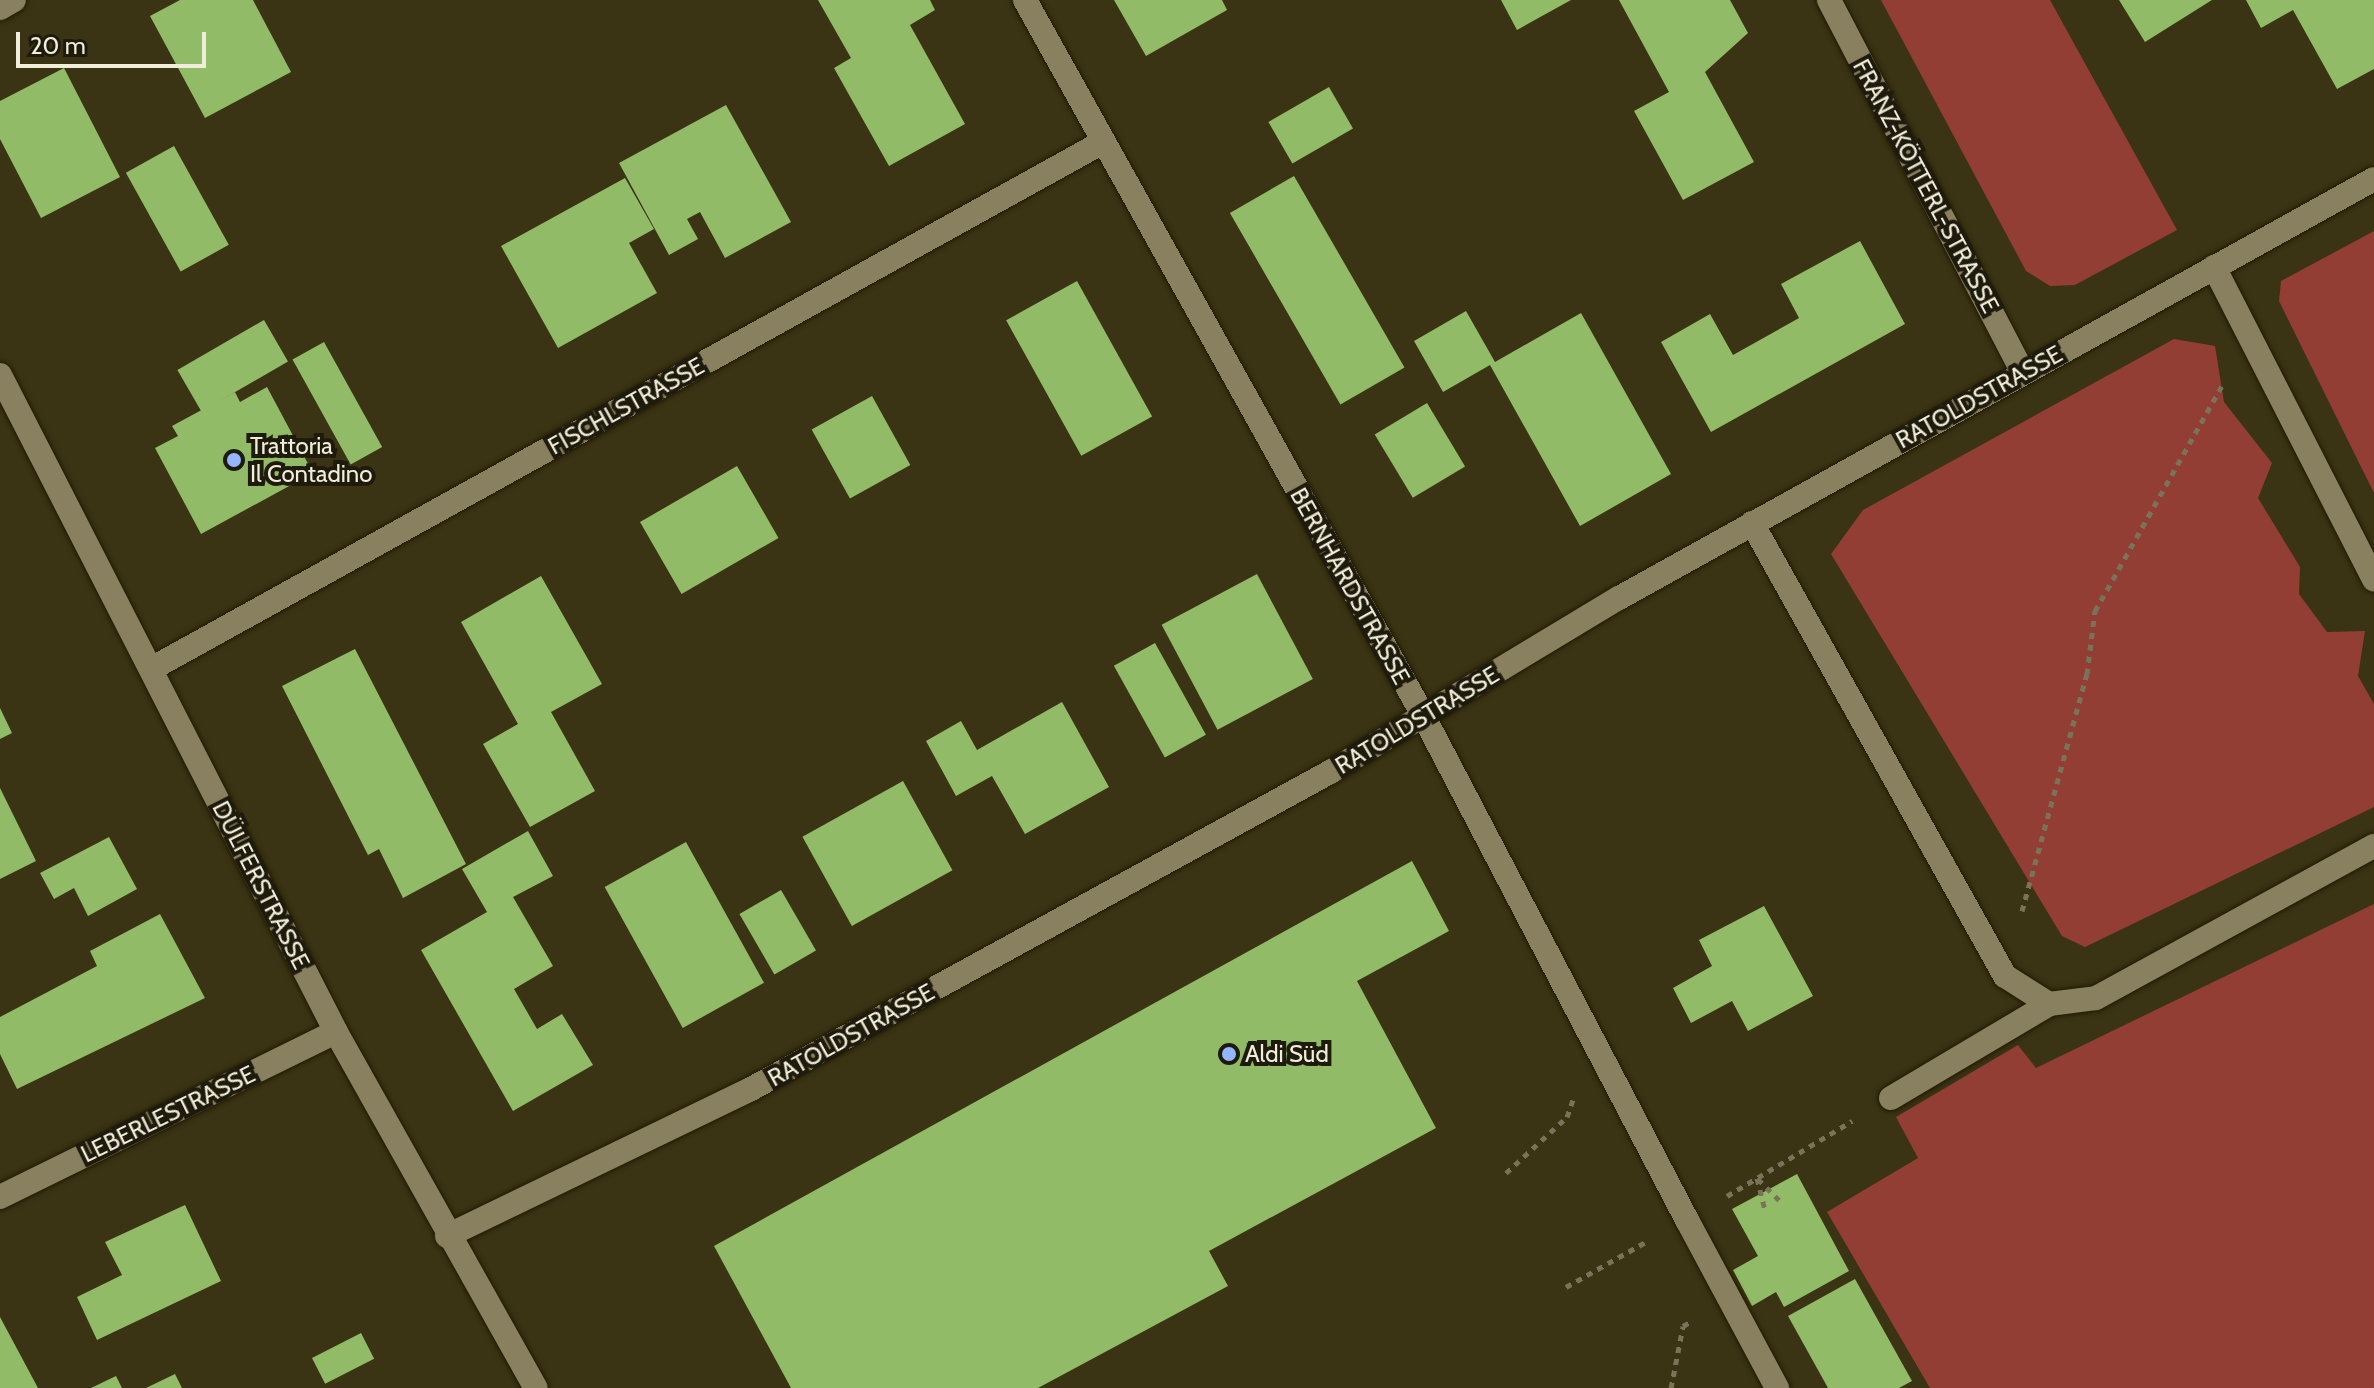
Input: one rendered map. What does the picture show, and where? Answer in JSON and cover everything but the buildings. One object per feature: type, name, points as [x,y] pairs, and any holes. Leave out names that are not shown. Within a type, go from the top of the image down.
[{"type":"street","points":[[0,8],[14,0]]},
{"type":"street","name":"BERNHARDSTRASSE","points":[[1025,0],[1101,143],[1424,717],[1777,1388]]},
{"type":"street","name":"FRANZ-KÖTTERL-STRASSE","points":[[1829,0],[2023,373]]},
{"type":"street","name":"FISCHLSTRASSE","points":[[151,669],[1101,143]]},
{"type":"street","name":"RATOLDSTRASSE","points":[[447,1236],[751,1089],[1424,717],[1752,523],[2374,179]]},
{"type":"street","points":[[2214,267],[2374,579]]},
{"type":"street","name":"DÜLFERSTRASSE","points":[[0,375],[336,1032],[447,1236],[536,1388]]},
{"type":"street","points":[[1752,523],[2005,976],[2049,1004]]},
{"type":"street","points":[[1891,1098],[2049,1004],[2096,998],[2374,846]]},
{"type":"street","name":"LEBERLESTRASSE","points":[[0,1197],[336,1032]]},
{"type":"path","points":[[2025,923],[2021,909],[2087,674],[2095,611],[2250,336]]},
{"type":"path","points":[[1757,1178],[1891,1098]]},
{"type":"path","points":[[1506,1173],[1567,1117]]},
{"type":"path","points":[[1757,1178],[1781,1202]]},
{"type":"path","points":[[1757,1178],[1765,1211]]},
{"type":"path","points":[[1566,1287],[1656,1237]]},
{"type":"path","points":[[1671,1388],[1683,1326],[1729,1301]]},
{"type":"shaded area","points":[[1881,0],[2050,0],[2177,230],[2075,285],[2050,286],[2026,271]]},
{"type":"shaded area","points":[[2374,231],[2374,493],[2279,301],[2281,281]]},
{"type":"shaded area","points":[[2174,339],[2215,346],[2224,402],[2272,463],[2258,498],[2300,567],[2299,594],[2327,632],[2365,631],[2358,676],[2374,704],[2374,807],[2085,947],[2062,936],[1831,554],[1863,510]]},
{"type":"shaded area","points":[[2374,904],[2374,1388],[1930,1388],[1827,1212],[1918,1158],[1896,1117],[2018,1045],[2036,1068]]},
{"type":"place","name":"Trattoria Il Contadino","points":[[234,460]]},
{"type":"place","name":"Aldi Süd","points":[[1229,1054]]}]
